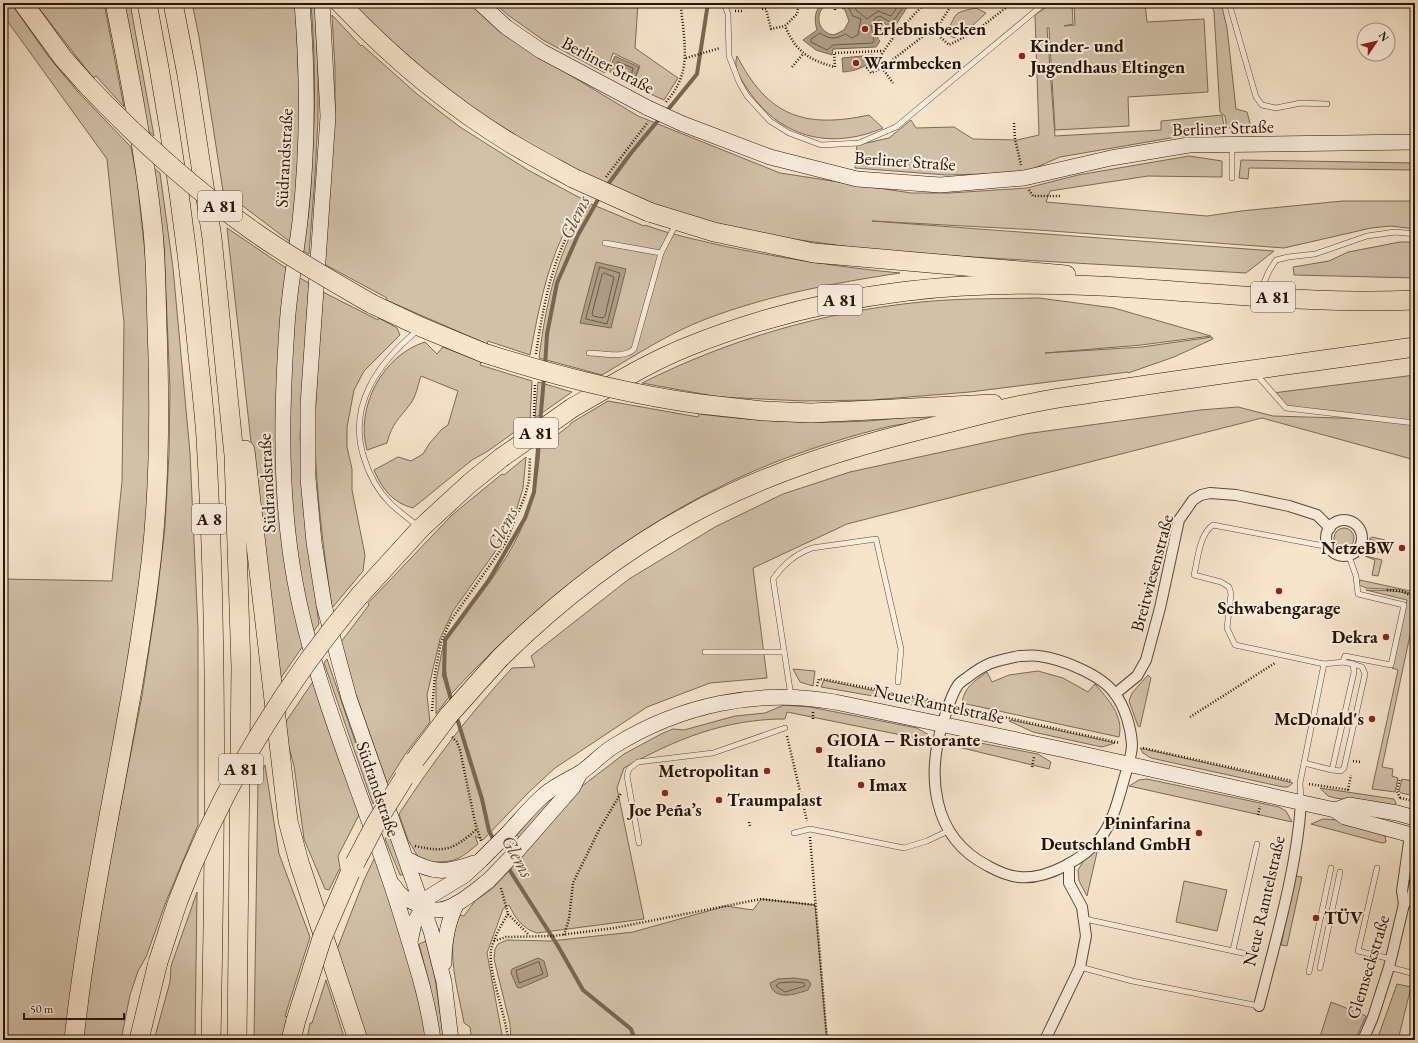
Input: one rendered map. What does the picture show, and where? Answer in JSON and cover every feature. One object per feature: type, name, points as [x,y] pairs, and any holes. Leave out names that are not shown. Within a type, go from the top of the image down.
[{"type":"highway","name":"A 81","points":[[23,3],[63,58],[86,84],[143,142],[216,204],[297,260],[372,304],[421,327],[484,353],[603,388],[649,398],[764,411],[841,412],[1036,402],[1415,347]]},
{"type":"highway","points":[[74,1040],[83,961],[92,906],[131,705],[142,633],[151,559],[159,452],[158,353],[153,234],[136,117],[115,3]]},
{"type":"highway","name":"A 8","points":[[147,3],[162,80],[178,184],[188,258],[206,436],[215,676],[211,1040]]},
{"type":"highway","name":"A 8","points":[[173,3],[187,75],[212,238],[234,455],[240,600],[237,1040]]},
{"type":"highway","points":[[341,4],[405,65],[451,102],[511,144],[573,178],[649,212],[721,234],[814,253],[954,266],[1054,272],[1131,287]]},
{"type":"highway","name":"A 81","points":[[139,1040],[158,962],[186,881],[206,836],[235,779],[288,691],[325,637],[360,595],[421,528],[470,483],[501,458],[572,408],[685,347],[750,324],[817,305],[851,298],[947,286],[1040,285],[1131,287],[1340,301],[1415,300]]},
{"type":"highway","points":[[224,355],[241,410],[288,821],[301,869],[358,1040]]},
{"type":"highway","name":"A 81","points":[[292,1040],[296,1020],[322,938],[353,868],[376,823],[416,760],[449,716],[500,658],[548,613],[595,575],[631,550],[677,522],[730,494],[789,469],[847,449],[1036,402]]},
{"type":"main road","name":"Südrandstraße","points":[[302,3],[306,56],[306,124],[300,219],[287,324],[282,402],[283,478],[290,551],[301,610],[312,653],[357,787],[391,881],[420,974],[433,1040]]},
{"type":"main road","name":"Südrandstraße","points":[[322,3],[328,116],[325,179],[312,330],[308,405],[308,478],[314,542],[324,605],[336,656],[364,744],[407,859],[423,907],[444,982]]},
{"type":"main road","name":"Berliner Straße","points":[[480,3],[506,28],[541,51],[648,108],[683,124],[770,157],[857,179],[940,185],[1024,178],[1111,158],[1189,145],[1415,142]]},
{"type":"main road","name":"Neue Ramtelstraße","points":[[580,772],[573,787],[517,851],[489,880],[457,903],[436,910],[423,907],[429,897],[465,875],[545,794],[580,772],[612,747],[632,736],[695,708],[757,698],[815,698],[942,724],[1335,810],[1345,818],[1412,836]]},
{"type":"main road","name":"Neue Ramtelstraße","points":[[1335,810],[1349,805],[1397,813],[1415,818]]},
{"type":"main road","points":[[407,859],[417,865],[441,872],[452,870],[481,860]]},
{"type":"main road","points":[[391,881],[398,894],[423,907],[414,923],[410,943]]},
{"type":"main road","points":[[451,1040],[444,982],[444,943],[450,917],[457,903]]},
{"type":"street","name":"Breitwiesenstraße","points":[[1115,694],[1137,676],[1146,660],[1160,608],[1179,520],[1194,500],[1201,495],[1210,492],[1236,495],[1289,506],[1317,515],[1330,528]]},
{"type":"street","points":[[1343,520],[1349,521],[1357,526],[1362,536],[1362,541],[1357,550],[1349,556],[1340,556],[1329,548],[1326,537],[1330,528],[1334,524],[1343,520]]},
{"type":"street","points":[[1019,656],[1039,656],[1078,668],[1099,680],[1115,694],[1128,721],[1132,745],[1119,798],[1102,836],[1083,854],[1068,864],[1039,876],[1019,877],[1000,872],[975,860],[959,846],[948,831],[934,791],[937,745],[942,724],[958,684],[984,665],[1019,656]]},
{"type":"street","name":"Neue Ramtelstraße","points":[[1259,1006],[1294,858],[1300,826],[1301,803]]},
{"type":"street","name":"Glemseckstraße","points":[[1363,1040],[1390,963],[1404,904],[1402,891],[1412,836]]},
{"type":"street","points":[[1045,1040],[1080,967],[1086,936],[1085,919],[1082,907],[1069,883],[1068,864]]},
{"type":"street","name":"Glemseckstraße","points":[[1404,904],[1412,896],[1415,882]]},
{"type":"lane","points":[[724,3],[728,14],[729,56],[739,82],[747,96],[770,121],[789,133],[821,145],[859,143],[896,126],[1045,3]]},
{"type":"lane","points":[[1229,3],[1256,96],[1262,105],[1276,108],[1301,103],[1328,104]]},
{"type":"lane","points":[[1232,144],[1232,178]]},
{"type":"lane","points":[[589,353],[624,354],[630,353],[634,349],[661,253],[677,221]]},
{"type":"lane","points":[[1258,296],[1269,271],[1276,260],[1315,254],[1367,236],[1395,232],[1415,234]]},
{"type":"lane","points":[[605,243],[661,253]]},
{"type":"lane","points":[[421,327],[392,355],[374,378],[360,409],[358,430],[360,447],[372,478],[389,502],[421,528]]},
{"type":"lane","points":[[1253,370],[1286,408],[1415,423]]},
{"type":"lane","points":[[1304,763],[1332,770],[1341,771],[1344,768],[1365,674],[1362,667],[1344,662],[1324,664],[1235,645],[1227,628],[1231,594],[1229,587],[1222,582],[1194,576],[1203,536],[1207,529],[1213,525],[1219,524],[1329,548]]},
{"type":"lane","points":[[791,697],[773,580],[789,559],[812,548],[876,538],[901,650],[898,682]]},
{"type":"lane","points":[[1344,662],[1345,656],[1391,665],[1404,605],[1358,594],[1356,576],[1349,556]]},
{"type":"lane","points":[[705,652],[784,652]]},
{"type":"lane","points":[[1301,803],[1300,783],[1324,664]]},
{"type":"lane","points":[[1332,770],[1354,672],[1353,664]]},
{"type":"lane","points":[[640,843],[627,776],[629,769],[638,762],[713,753],[785,728]]},
{"type":"lane","points":[[794,833],[810,829],[904,848],[927,841],[948,831]]},
{"type":"lane","points":[[1233,950],[1257,844]]},
{"type":"lane","points":[[1309,972],[1331,868]]},
{"type":"lane","points":[[1377,868],[1358,951],[1415,974]]},
{"type":"lane","points":[[1320,968],[1340,872]]},
{"type":"lane","points":[[1085,919],[1252,955]]},
{"type":"lane","points":[[1080,967],[1132,981],[1259,1006]]},
{"type":"path","points":[[669,99],[682,74],[686,58],[682,3]]},
{"type":"path","points":[[762,9],[766,9],[770,29],[785,26],[797,14],[799,3]]},
{"type":"path","points":[[925,3],[895,35],[876,62],[867,68],[871,73],[882,68],[940,23],[953,3]]},
{"type":"path","points":[[932,29],[949,45],[976,31],[1012,3]]},
{"type":"path","points":[[835,6],[835,12]]},
{"type":"path","points":[[785,26],[790,37],[803,54],[812,60],[835,68],[834,53],[883,51]]},
{"type":"path","points":[[886,29],[895,35]]},
{"type":"path","points":[[686,58],[714,50]]},
{"type":"path","points":[[792,67],[803,54]]},
{"type":"path","points":[[882,68],[893,83]]},
{"type":"path","points":[[605,179],[645,126]]},
{"type":"path","points":[[536,356],[548,284],[565,240],[586,204]]},
{"type":"path","points":[[534,389],[534,415]]},
{"type":"path","points":[[433,714],[433,691],[441,642],[451,620],[505,544],[525,496],[529,480],[529,459]]},
{"type":"path","points":[[1190,718],[1286,656]]},
{"type":"path","points":[[813,719],[819,679],[949,704],[1300,783],[1356,791]]},
{"type":"path","points":[[785,728],[810,829],[827,1040]]},
{"type":"path","points":[[460,750],[480,840]]},
{"type":"path","points":[[564,935],[569,919],[573,883],[599,830],[622,791],[627,776]]},
{"type":"path","points":[[1400,778],[1397,791],[1400,798]]},
{"type":"path","points":[[1393,797],[1415,801]]},
{"type":"path","points":[[749,822],[750,826]]},
{"type":"path","points":[[401,843],[433,850],[446,850],[456,846],[477,829]]},
{"type":"path","points":[[494,942],[506,937],[529,935],[554,936],[614,928],[761,899],[815,905]]},
{"type":"path","points":[[508,1040],[505,1018],[491,961],[494,942],[508,914],[529,935]]},
{"type":"shaded area","points":[[3,3],[11,3],[48,56],[78,92],[131,147],[137,179],[148,280],[152,388],[148,499],[140,587],[67,1040],[3,1040],[3,579],[112,581],[122,481],[124,323],[107,159],[3,15]]},
{"type":"shaded area","points":[[35,3],[104,3],[124,107],[96,76],[93,78]]},
{"type":"shaded area","points":[[124,3],[130,3],[154,136],[146,129]]},
{"type":"shaded area","points":[[192,3],[296,3],[300,122],[293,244],[223,191],[199,37]]},
{"type":"shaded area","points":[[311,3],[315,3],[318,70],[318,118],[309,254],[302,250],[309,206],[314,122],[314,63]]},
{"type":"shaded area","points":[[348,3],[472,3],[500,28],[545,60],[638,116],[780,173],[911,193],[950,193],[1027,188],[1078,175],[1189,156],[1222,161],[1222,177],[1148,176],[1050,191],[1046,202],[1207,216],[1241,211],[1343,201],[1415,201],[1415,229],[1391,226],[1371,228],[1284,248],[1038,230],[872,221],[1274,251],[1246,273],[887,252],[742,232],[680,215],[568,168],[459,100]]},
{"type":"shaded area","points":[[494,3],[547,3],[554,8],[562,3],[638,3],[635,48],[678,78],[664,100],[632,86],[640,66],[613,53],[608,67],[572,43],[607,68],[605,73],[543,40]]},
{"type":"shaded area","points":[[1052,3],[1072,3],[1073,24],[1064,26],[1075,25],[1074,3],[1145,3],[1147,22],[1204,19],[1208,92],[1128,97],[1129,126],[1055,130],[1049,28],[1047,28],[1055,136],[1161,130],[1161,121],[1222,115],[1225,132],[1188,135],[1060,157],[1023,173],[946,175],[855,168],[857,145],[889,138],[911,120],[916,128],[954,127],[973,139],[1017,140],[1039,135],[1035,15]]},
{"type":"shaded area","points":[[1211,3],[1221,3],[1227,28],[1236,109],[1247,112],[1251,127],[1227,128],[1225,116],[1220,112],[1214,12]]},
{"type":"shaded area","points":[[976,8],[986,13],[972,26],[954,38],[946,33],[958,13]]},
{"type":"shaded area","points":[[332,15],[361,46],[362,45],[417,94],[460,127],[528,170],[584,200],[563,235],[551,264],[530,355],[488,341],[487,344],[386,300],[387,298],[324,264],[335,114],[335,69]]},
{"type":"shaded area","points":[[737,56],[749,76],[762,92],[775,105],[790,113],[807,118],[825,120],[846,119],[869,115],[883,128],[863,135],[843,138],[824,138],[806,135],[789,128],[773,118],[759,104],[746,87],[739,76],[736,64]]},
{"type":"shaded area","points":[[1241,160],[1415,163],[1415,170],[1249,168],[1248,179],[1239,178]]},
{"type":"shaded area","points":[[152,166],[160,173],[173,268],[190,453],[198,629],[198,825],[167,899],[146,957],[138,971],[130,995],[121,1040],[83,1040],[91,957],[142,696],[156,604],[165,527],[169,454],[170,389],[164,244]]},
{"type":"shaded area","points":[[591,204],[644,226],[645,225],[672,234],[719,245],[809,262],[900,273],[802,291],[754,303],[706,319],[653,345],[602,375],[539,358],[543,328],[552,285],[561,257],[569,238]]},
{"type":"shaded area","points":[[227,228],[289,270],[280,410],[305,643],[278,682]]},
{"type":"shaded area","points":[[1400,242],[1415,242],[1415,263],[1410,262],[1415,267],[1415,278],[1294,275],[1293,267],[1329,261],[1348,252]]},
{"type":"shaded area","points":[[296,276],[309,283],[300,436],[303,505],[319,624],[310,636],[300,579],[288,482],[287,430]]},
{"type":"shaded area","points":[[323,292],[397,328],[400,335],[364,371],[354,390],[347,427],[347,447],[352,469],[352,490],[365,555],[363,571],[332,608],[323,545],[315,438]]},
{"type":"shaded area","points":[[1039,298],[1114,308],[1211,336],[1141,345],[1045,353],[1142,347],[1212,337],[1213,339],[1174,357],[1128,373],[970,392],[872,400],[804,401],[719,397],[642,383],[709,353],[813,320],[921,302],[965,299]]},
{"type":"shaded area","points":[[425,342],[437,354],[443,347],[481,362],[480,365],[532,381],[530,421],[488,451],[472,460],[413,508],[394,499],[385,489],[374,470],[398,457],[411,461],[423,454],[429,444],[442,429],[448,425],[458,391],[421,376],[413,400],[396,422],[387,443],[367,450],[364,434],[365,417],[369,400],[385,371],[397,358],[410,349]]},
{"type":"shaded area","points":[[1415,375],[1415,460],[1262,418],[847,524],[753,568],[767,678],[710,683],[647,707],[555,768],[529,792],[483,840],[475,836],[478,844],[459,858],[443,862],[435,862],[435,864],[420,859],[408,840],[399,814],[452,738],[512,668],[535,667],[531,656],[629,579],[715,527],[783,494],[850,472],[1025,434],[1200,410],[1238,407],[1273,416],[1372,419],[1286,408],[1273,393]]},
{"type":"shaded area","points":[[538,382],[572,392],[535,418]]},
{"type":"shaded area","points":[[608,401],[698,417],[699,414],[783,421],[867,421],[944,414],[927,420],[891,426],[863,433],[806,451],[731,481],[686,505],[601,559],[561,590],[523,623],[451,694],[444,660],[446,641],[457,623],[494,575],[515,542],[530,507],[535,488],[540,448],[571,423]]},
{"type":"shaded area","points":[[526,457],[523,488],[514,518],[497,549],[453,611],[440,639],[427,695],[430,722],[406,753],[387,783],[354,689],[341,642],[369,605],[369,602],[452,515],[502,474],[504,475]]},
{"type":"shaded area","points":[[1344,528],[1351,531],[1354,538],[1351,545],[1344,548],[1337,545],[1334,538],[1337,531]]},
{"type":"shaded area","points":[[1372,537],[1385,540],[1383,553],[1366,550],[1377,551],[1379,542],[1369,539]]},
{"type":"shaded area","points":[[1365,556],[1382,560],[1378,576],[1372,575],[1375,560]]},
{"type":"shaded area","points":[[1360,580],[1415,592],[1415,595],[1401,590],[1366,588],[1359,585]]},
{"type":"shaded area","points":[[1366,590],[1406,593],[1415,598],[1413,609],[1415,610],[1415,621],[1413,621],[1382,767],[1393,769],[1392,776],[1398,778],[1395,792],[1372,789],[1398,670],[1392,668],[1407,600]]},
{"type":"shaded area","points":[[444,641],[443,675],[449,697],[436,714],[436,681]]},
{"type":"shaded area","points":[[327,659],[375,800],[373,804],[324,663]]},
{"type":"shaded area","points":[[793,669],[815,671],[813,686],[800,682]]},
{"type":"shaded area","points":[[1038,671],[1063,678],[1088,692],[1095,684],[1114,708],[1119,722],[1119,737],[962,703],[963,697],[968,689],[974,682],[987,672],[992,682],[1009,675]]},
{"type":"shaded area","points":[[1148,675],[1151,678],[1140,727],[1138,726],[1129,701],[1132,693]]},
{"type":"shaded area","points":[[314,680],[359,815],[338,856],[340,868],[329,890],[325,889],[304,839],[294,766],[283,726]]},
{"type":"shaded area","points":[[824,680],[885,693],[879,697],[821,687]]},
{"type":"shaded area","points":[[900,696],[938,703],[928,707],[917,707],[907,703]]},
{"type":"shaded area","points":[[784,705],[810,707],[917,728],[929,735],[931,741],[787,712],[785,719],[742,723],[721,727],[702,733],[663,748],[624,768],[617,788],[644,919],[537,933],[528,929],[520,922],[509,905],[503,909],[487,953],[503,1040],[466,1040],[471,1034],[470,1027],[464,1023],[456,983],[453,955],[455,928],[460,915],[464,916],[475,901],[493,888],[520,859],[577,790],[624,754],[663,733],[673,729],[684,730],[735,716],[765,713]]},
{"type":"shaded area","points":[[1011,720],[1115,743],[1102,747],[1033,732],[1009,721]]},
{"type":"shaded area","points":[[959,739],[1038,754],[1051,762],[1049,769],[950,745]]},
{"type":"shaded area","points":[[1140,748],[1293,783],[1288,787],[1283,787],[1151,758],[1143,753]]},
{"type":"shaded area","points":[[265,765],[279,854],[310,937],[285,1016],[287,1017],[282,1040],[254,1040],[258,780]]},
{"type":"shaded area","points":[[1415,770],[1415,786],[1410,795],[1401,793],[1399,791],[1402,779],[1413,781]]},
{"type":"shaded area","points":[[1147,779],[1279,807],[1286,811],[1292,822],[1129,786],[1139,780]]},
{"type":"shaded area","points":[[1320,788],[1394,799],[1396,803],[1394,806],[1335,798],[1328,796]]},
{"type":"shaded area","points":[[565,789],[521,840],[516,834],[548,799]]},
{"type":"shaded area","points":[[1323,819],[1338,820],[1362,827],[1385,836],[1386,842],[1382,843],[1311,824]]},
{"type":"shaded area","points":[[390,831],[405,873],[402,875],[400,875],[385,839]]},
{"type":"shaded area","points":[[1098,848],[1087,896],[1079,881],[1078,870],[1086,857]]},
{"type":"shaded area","points":[[375,857],[393,902],[429,1040],[364,1040],[336,952],[364,880]]},
{"type":"shaded area","points":[[1295,876],[1302,877],[1287,946],[1281,945]]},
{"type":"shaded area","points":[[1184,881],[1227,890],[1217,931],[1176,922]]},
{"type":"shaded area","points":[[197,892],[195,1040],[154,1040],[170,982],[171,966]]},
{"type":"shaded area","points":[[761,899],[815,905],[827,1040],[511,1040],[510,1024],[494,959],[495,949],[498,944],[507,940],[551,941],[633,932],[726,906],[753,910]]},
{"type":"shaded area","points":[[426,941],[435,978],[444,1040],[438,1040],[429,982],[419,944]]},
{"type":"shaded area","points":[[326,980],[345,1040],[307,1040],[310,1023],[312,1023]]},
{"type":"shaded area","points":[[1397,984],[1411,987],[1398,1040],[1377,1040]]},
{"type":"shaded area","points":[[1331,1002],[1366,1016],[1355,1040],[1319,1040]]},
{"type":"water","name":"Erlebnisbecken","points":[[823,3],[829,3],[821,11],[819,21],[824,30],[834,35],[844,30],[849,21],[845,10],[837,5],[834,7],[835,3],[846,3],[849,5],[848,3],[910,3],[893,29],[879,20],[875,25],[878,39],[880,41],[876,47],[833,49],[832,55],[816,50],[803,40],[817,30],[815,23],[816,12]]},
{"type":"water","name":"Warmbecken","points":[[873,55],[873,61],[866,66],[843,72],[842,58]]},
{"type":"water","points":[[615,56],[639,67],[633,82],[608,71]]},
{"type":"water","points":[[596,262],[626,269],[611,328],[580,323]]},
{"type":"water","points":[[538,958],[544,961],[548,976],[520,988],[517,987],[511,973],[512,969]]},
{"type":"water","points":[[794,978],[808,980],[811,984],[808,990],[792,995],[781,995],[772,989],[770,983],[778,979]]},
{"type":"waterway","name":"Glems","points":[[666,112],[697,74],[708,3]]},
{"type":"waterway","name":"Glems","points":[[606,187],[631,153],[661,117]]},
{"type":"waterway","name":"Glems","points":[[545,366],[547,334],[557,283],[578,235],[600,196]]},
{"type":"waterway","name":"Glems","points":[[540,424],[544,377]]},
{"type":"waterway","name":"Glems","points":[[452,702],[444,675],[445,640],[489,580],[525,518],[534,492],[539,438]]},
{"type":"waterway","name":"Glems","points":[[456,715],[482,799],[489,831],[495,842]]},
{"type":"waterway","name":"Glems","points":[[507,866],[558,946],[583,990],[631,1029],[635,1040]]},
{"type":"place","name":"Erlebnisbecken","points":[[865,29]]},
{"type":"place","name":"Kinder- und Jugendhaus Eltingen","points":[[1022,56]]},
{"type":"place","name":"Warmbecken","points":[[856,63]]},
{"type":"place","name":"NetzeBW","points":[[1402,548]]},
{"type":"place","name":"Schwabengarage","points":[[1279,591]]},
{"type":"place","name":"Dekra","points":[[1386,637]]},
{"type":"place","name":"McDonald's","points":[[1372,719]]},
{"type":"place","name":"GIOIA – Ristorante Italiano","points":[[819,750]]},
{"type":"place","name":"Metropolitan","points":[[767,771]]},
{"type":"place","name":"Imax","points":[[861,785]]},
{"type":"place","name":"Joe Peña’s","points":[[665,793]]},
{"type":"place","name":"Traumpalast","points":[[719,800]]},
{"type":"place","name":"Pininfarina Deutschland GmbH","points":[[1199,833]]},
{"type":"place","name":"TÜV","points":[[1316,918]]}]
